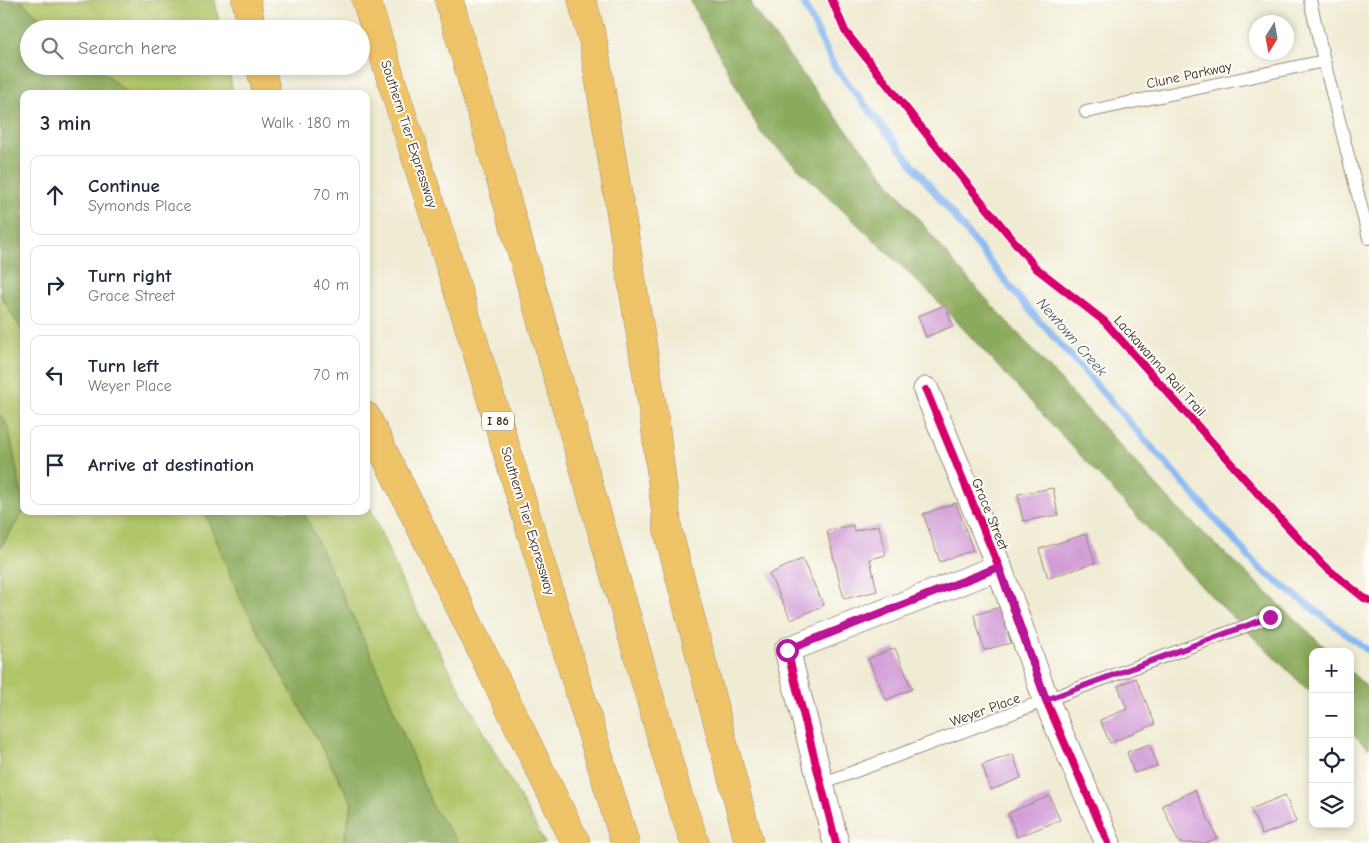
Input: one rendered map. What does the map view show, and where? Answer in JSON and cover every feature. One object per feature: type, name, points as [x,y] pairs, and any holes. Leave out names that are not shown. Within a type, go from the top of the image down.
[{"type":"highway","points":[[246,0],[250,20]]},
{"type":"highway","name":"Southern Tier Expressway","points":[[366,0],[473,339],[625,843]]},
{"type":"highway","points":[[449,0],[678,795],[695,843]]},
{"type":"highway","points":[[582,0],[593,41],[655,424],[668,532],[749,843]]},
{"type":"highway","points":[[593,41],[603,0]]},
{"type":"highway","points":[[262,75],[266,90]]},
{"type":"highway","points":[[370,424],[576,843]]},
{"type":"street","name":"Grace Street","points":[[926,390],[999,567],[1046,700],[1108,843]]},
{"type":"street","points":[[836,843],[787,650],[999,567]]},
{"type":"lane","points":[[1310,0],[1369,238]]},
{"type":"lane","name":"Clune Parkway","points":[[1086,112],[1324,61]]},
{"type":"lane","name":"Weyer Place","points":[[821,784],[1270,617]]},
{"type":"green space","points":[[0,0],[20,0],[43,20],[20,20],[20,75],[107,75],[124,90],[20,90],[20,327],[0,294]]},
{"type":"green space","points":[[20,0],[215,0],[218,20],[43,20]]},
{"type":"green space","points":[[690,0],[751,0],[752,7],[824,102],[959,269],[1178,509],[1326,648],[1309,648],[1309,691],[1204,589],[932,295],[761,133]]},
{"type":"green space","points":[[107,75],[230,75],[232,90],[124,90]]},
{"type":"green space","points":[[0,294],[20,327],[20,487],[9,429],[0,414]]},
{"type":"green space","points":[[0,414],[9,429],[20,489],[21,515],[0,548]]},
{"type":"green space","points":[[370,507],[405,589],[545,843],[459,843],[433,808],[376,666],[305,515],[370,515]]},
{"type":"green space","points":[[21,515],[206,515],[241,600],[352,803],[343,843],[0,843],[0,548]]},
{"type":"green space","points":[[206,515],[305,515],[376,666],[433,808],[459,843],[343,843],[352,803],[241,600]]},
{"type":"green space","points":[[1354,675],[1369,689],[1369,749],[1354,735]]},
{"type":"building","points":[[945,305],[953,326],[926,337],[918,316]]},
{"type":"building","points":[[1053,488],[1058,515],[1023,521],[1018,494]]},
{"type":"building","points":[[956,503],[973,550],[940,562],[923,514]]},
{"type":"building","points":[[853,525],[854,531],[879,525],[886,555],[870,559],[877,591],[844,599],[827,531]]},
{"type":"building","points":[[1086,534],[1095,563],[1048,578],[1039,549]]},
{"type":"building","points":[[802,559],[824,605],[791,620],[769,574]]},
{"type":"building","points":[[1000,607],[1011,643],[984,650],[974,615]]},
{"type":"building","points":[[895,648],[912,689],[886,700],[868,659]]},
{"type":"building","points":[[1136,678],[1155,724],[1110,743],[1100,720],[1127,709],[1118,686]]},
{"type":"building","points":[[1150,744],[1157,766],[1134,773],[1127,752]]},
{"type":"building","points":[[1013,754],[1021,778],[991,790],[982,765]]},
{"type":"building","points":[[1195,790],[1217,838],[1205,843],[1179,843],[1162,805]]},
{"type":"building","points":[[1285,795],[1296,822],[1262,835],[1251,809]]},
{"type":"building","points":[[1050,796],[1060,820],[1017,837],[1008,813]]},
{"type":"waterway","name":"Newtown Creek","points":[[802,0],[834,66],[1020,299],[1258,567],[1369,651]]},
{"type":"cycle path","name":"Lackawanna Rail Trail","points":[[832,0],[845,31],[1036,268],[1104,321],[1323,565],[1369,600]]},
{"type":"cycle path","points":[[926,390],[999,567],[1046,700],[1108,843]]},
{"type":"cycle path","points":[[836,843],[787,650],[999,567]]},
{"type":"route","points":[[787,650],[999,567],[1046,700],[1270,617]]}]
